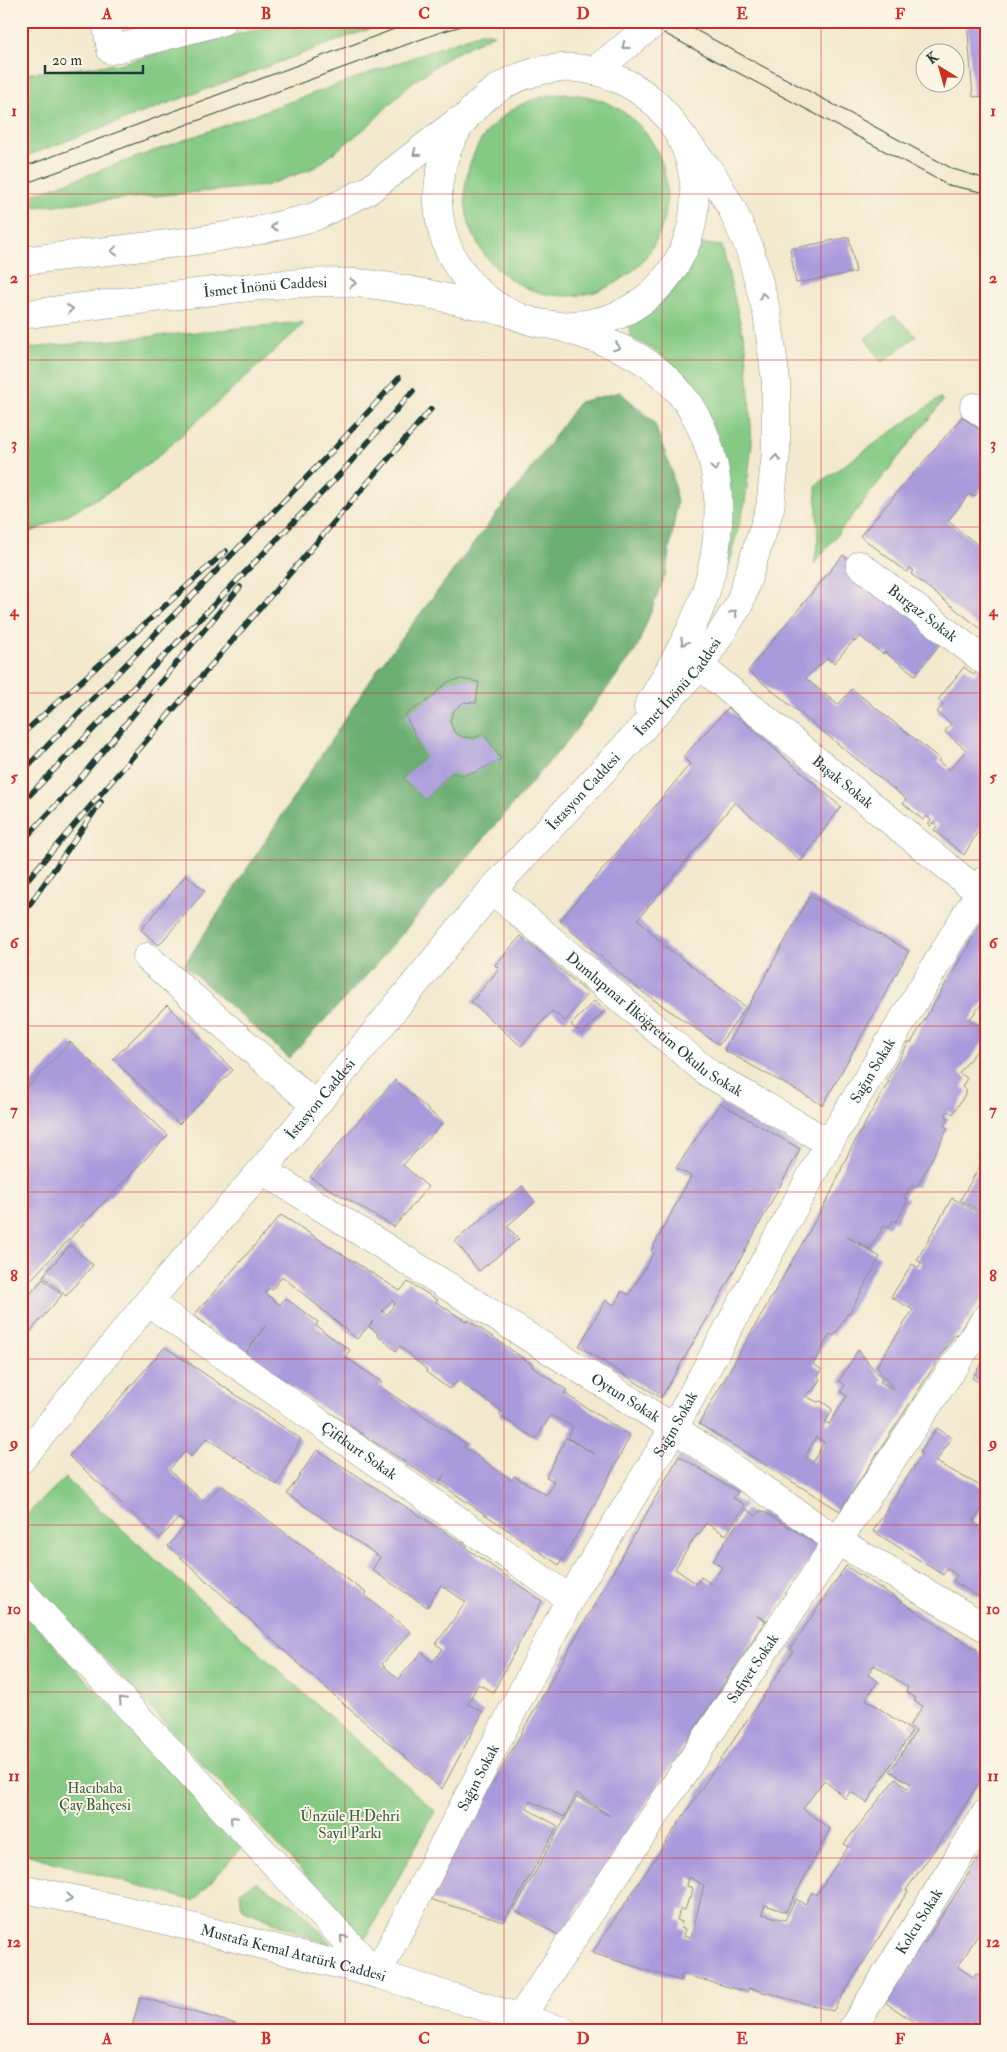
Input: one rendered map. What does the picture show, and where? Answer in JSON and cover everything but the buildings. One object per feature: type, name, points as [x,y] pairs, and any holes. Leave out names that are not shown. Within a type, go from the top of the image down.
[{"type":"main road","points":[[106,21],[111,50],[223,21]]},
{"type":"main road","points":[[594,71],[657,21]]},
{"type":"main road","name":"İsmet İnönü Caddesi","points":[[469,113],[495,90],[526,75],[560,68],[594,71],[619,79],[642,92],[656,104],[714,177],[732,209],[750,250],[767,313],[776,382],[776,452],[770,508],[739,605],[700,666],[626,745]]},
{"type":"main road","points":[[21,261],[194,241],[256,231],[314,218],[369,190],[469,113]]},
{"type":"main road","points":[[469,113],[457,128],[442,164],[438,184],[440,222],[445,241],[464,275],[491,302],[508,312],[531,321],[555,326],[598,322],[618,315],[638,304],[655,291],[681,257],[689,236],[696,194],[693,172],[678,131]]},
{"type":"main road","name":"İsmet İnönü Caddesi","points":[[21,315],[258,286],[313,283],[366,284],[428,294],[508,312]]},
{"type":"main road","name":"İsmet İnönü Caddesi","points":[[555,326],[625,350],[657,370],[682,396],[700,424],[715,465],[718,502],[717,546],[706,593],[688,636],[626,745]]},
{"type":"main road","name":"Burgaz Sokak","points":[[860,565],[986,662]]},
{"type":"main road","name":"Başak Sokak","points":[[700,666],[984,890]]},
{"type":"main road","name":"İstasyon Caddesi","points":[[21,1460],[148,1302],[262,1170],[492,890],[626,745]]},
{"type":"main road","name":"Dumlupınar İlköğretim Okulu Sokak","points":[[492,890],[708,1073],[828,1143]]},
{"type":"main road","name":"Sağın Sokak","points":[[377,1974],[570,1599],[674,1428],[828,1143],[984,890]]},
{"type":"main road","points":[[147,957],[315,1105]]},
{"type":"main road","name":"Oytun Sokak","points":[[262,1170],[674,1428],[836,1540],[986,1628]]},
{"type":"main road","name":"Çiftkurt Sokak","points":[[148,1302],[570,1599]]},
{"type":"main road","name":"Safiyet Sokak","points":[[520,2018],[836,1540],[986,1318]]},
{"type":"main road","points":[[21,1591],[377,1974]]},
{"type":"main road","name":"Kolcu Sokak","points":[[851,2031],[986,1813]]},
{"type":"main road","name":"Mustafa Kemal Atatürk Caddesi","points":[[21,1888],[124,1910],[377,1974],[563,2031]]},
{"type":"green space","points":[[290,21],[393,21],[21,158],[21,74],[118,64]]},
{"type":"green space","points":[[483,32],[494,34],[448,57],[409,85],[369,125],[316,167],[265,186],[21,208],[21,199]]},
{"type":"green space","points":[[556,94],[576,94],[595,98],[614,106],[630,117],[644,131],[655,147],[663,166],[667,195],[663,224],[655,243],[644,259],[630,273],[614,284],[595,292],[576,296],[556,296],[537,292],[518,284],[502,273],[488,259],[477,243],[469,224],[465,205],[465,185],[469,166],[477,147],[488,131],[502,117],[518,106],[537,98]]},
{"type":"green space","points":[[701,244],[722,246],[746,347],[752,443],[745,503],[728,566],[721,564],[716,434],[696,384],[657,352],[631,337],[628,324],[675,289]]},
{"type":"green space","points":[[894,315],[916,336],[882,363],[865,338]]},
{"type":"green space","points":[[302,322],[304,324],[153,461],[110,491],[67,515],[21,537],[21,349]]},
{"type":"green space","points":[[620,392],[654,422],[672,472],[677,503],[666,573],[636,650],[568,740],[366,976],[289,1058],[184,965],[377,670],[537,461],[579,402]]},
{"type":"green space","points":[[940,398],[943,401],[814,564],[818,539],[816,485]]},
{"type":"green space","name":"Ünzüle H.Dehri Sayıl Parkı","points":[[65,1478],[435,1811],[365,1939],[21,1569],[21,1520]]},
{"type":"green space","name":"Hacıbaba Çay Bahçesi","points":[[21,1610],[242,1847],[194,1901],[21,1853]]},
{"type":"green space","points":[[256,1882],[300,1909],[334,1947],[242,1909],[240,1892]]},
{"type":"tram line","points":[[21,168],[416,21]]},
{"type":"tram line","points":[[21,185],[441,32],[479,21]]},
{"type":"tram line","points":[[624,21],[660,31],[948,185],[986,193]]},
{"type":"tram line","points":[[679,21],[953,169],[986,179]]},
{"type":"railway","points":[[21,773],[334,449],[399,378]]},
{"type":"railway","points":[[21,804],[340,474],[413,391]]},
{"type":"railway","points":[[21,887],[431,409]]},
{"type":"railway","points":[[21,735],[226,551]]},
{"type":"railway","points":[[21,843],[72,788],[240,587]]},
{"type":"railway","points":[[21,917],[101,802]]}]
